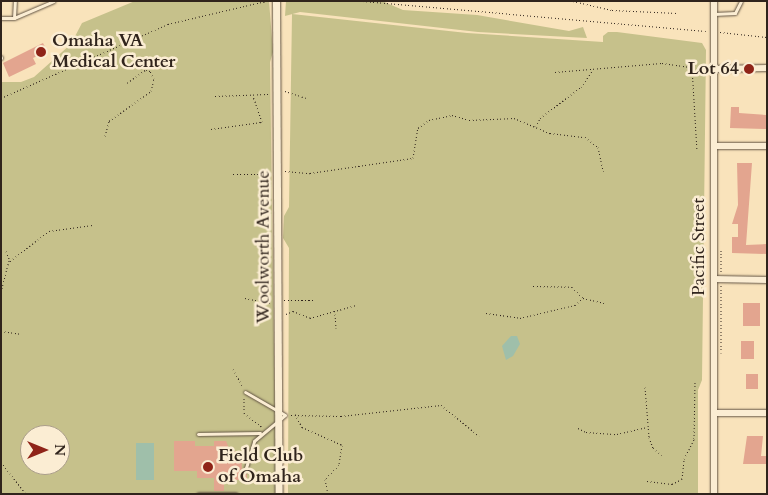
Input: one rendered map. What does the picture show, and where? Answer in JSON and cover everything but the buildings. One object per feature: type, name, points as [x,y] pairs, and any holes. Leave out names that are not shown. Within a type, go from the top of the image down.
[{"type":"street","name":"Woolworth Avenue","points":[[276,1],[278,92],[283,172],[278,410],[279,494]]},
{"type":"street","name":"Pacific Street","points":[[714,1],[714,494]]},
{"type":"street","points":[[714,69],[767,68]]},
{"type":"street","points":[[714,146],[767,146]]},
{"type":"street","points":[[714,279],[767,280]]},
{"type":"street","points":[[714,413],[767,413]]},
{"type":"lane","points":[[14,18],[15,1]]},
{"type":"lane","points":[[1,18],[14,18],[54,1]]},
{"type":"lane","points":[[714,14],[735,13],[741,1]]},
{"type":"lane","points":[[245,392],[286,415],[261,433],[246,456],[245,471]]},
{"type":"lane","points":[[198,434],[261,433]]},
{"type":"lane","points":[[198,494],[236,494]]},
{"type":"path","points":[[1,98],[168,24],[266,1]]},
{"type":"path","points":[[363,1],[710,32]]},
{"type":"path","points":[[573,1],[612,10],[677,13]]},
{"type":"path","points":[[718,32],[767,37]]},
{"type":"path","points":[[555,72],[662,63],[692,67],[697,150]]},
{"type":"path","points":[[105,136],[108,121],[151,91],[154,79],[150,71],[145,70],[127,83]]},
{"type":"path","points":[[536,127],[540,118],[581,87],[592,70]]},
{"type":"path","points":[[286,91],[306,98]]},
{"type":"path","points":[[215,96],[253,96],[278,92]]},
{"type":"path","points":[[211,129],[262,122],[253,96]]},
{"type":"path","points":[[233,174],[310,172],[413,158],[418,128],[429,120],[445,116],[474,120],[514,118],[550,133],[577,134],[594,142],[603,171]]},
{"type":"path","points":[[1,292],[10,261],[49,231],[93,225]]},
{"type":"path","points":[[6,251],[10,261]]},
{"type":"path","points":[[533,286],[572,287],[583,298],[604,303]]},
{"type":"path","points":[[486,314],[520,318],[575,305],[583,298]]},
{"type":"path","points":[[286,314],[293,311],[310,318],[335,313],[356,305]]},
{"type":"path","points":[[335,313],[336,328]]},
{"type":"path","points":[[1,331],[22,334]]},
{"type":"path","points":[[233,369],[245,392],[244,412],[264,429]]},
{"type":"path","points":[[647,481],[672,484],[682,479],[684,460],[694,439],[695,382]]},
{"type":"path","points":[[645,387],[653,448],[662,455]]},
{"type":"path","points":[[286,415],[341,416],[441,405],[480,436]]},
{"type":"path","points":[[295,414],[302,427],[342,445],[339,464],[325,479],[328,494]]},
{"type":"path","points":[[578,428],[586,432],[617,434],[649,426]]},
{"type":"path","points":[[1,462],[26,494]]},
{"type":"path","points":[[1,466],[5,467]]},
{"type":"shaded area","points":[[135,1],[269,1],[273,52],[270,62],[276,494],[1,494],[1,82],[21,82],[34,77],[71,44],[82,23]]},
{"type":"shaded area","points":[[286,1],[382,1],[403,10],[477,15],[569,31],[583,27],[587,38],[478,32],[300,12],[285,16]]},
{"type":"shaded area","points":[[292,14],[467,33],[603,42],[603,36],[608,32],[617,32],[702,43],[706,50],[702,380],[698,390],[698,494],[288,494],[289,248],[283,238],[284,216],[289,207]]},
{"type":"shaded area","points":[[511,336],[517,336],[520,344],[513,356],[506,360],[502,346]]},
{"type":"shaded area","points":[[136,443],[154,443],[154,480],[136,480]]},
{"type":"place","name":"Omaha VA Medical Center","points":[[41,52]]},
{"type":"place","name":"Lot 64","points":[[749,69]]},
{"type":"place","name":"Field Club of Omaha","points":[[208,467]]}]
